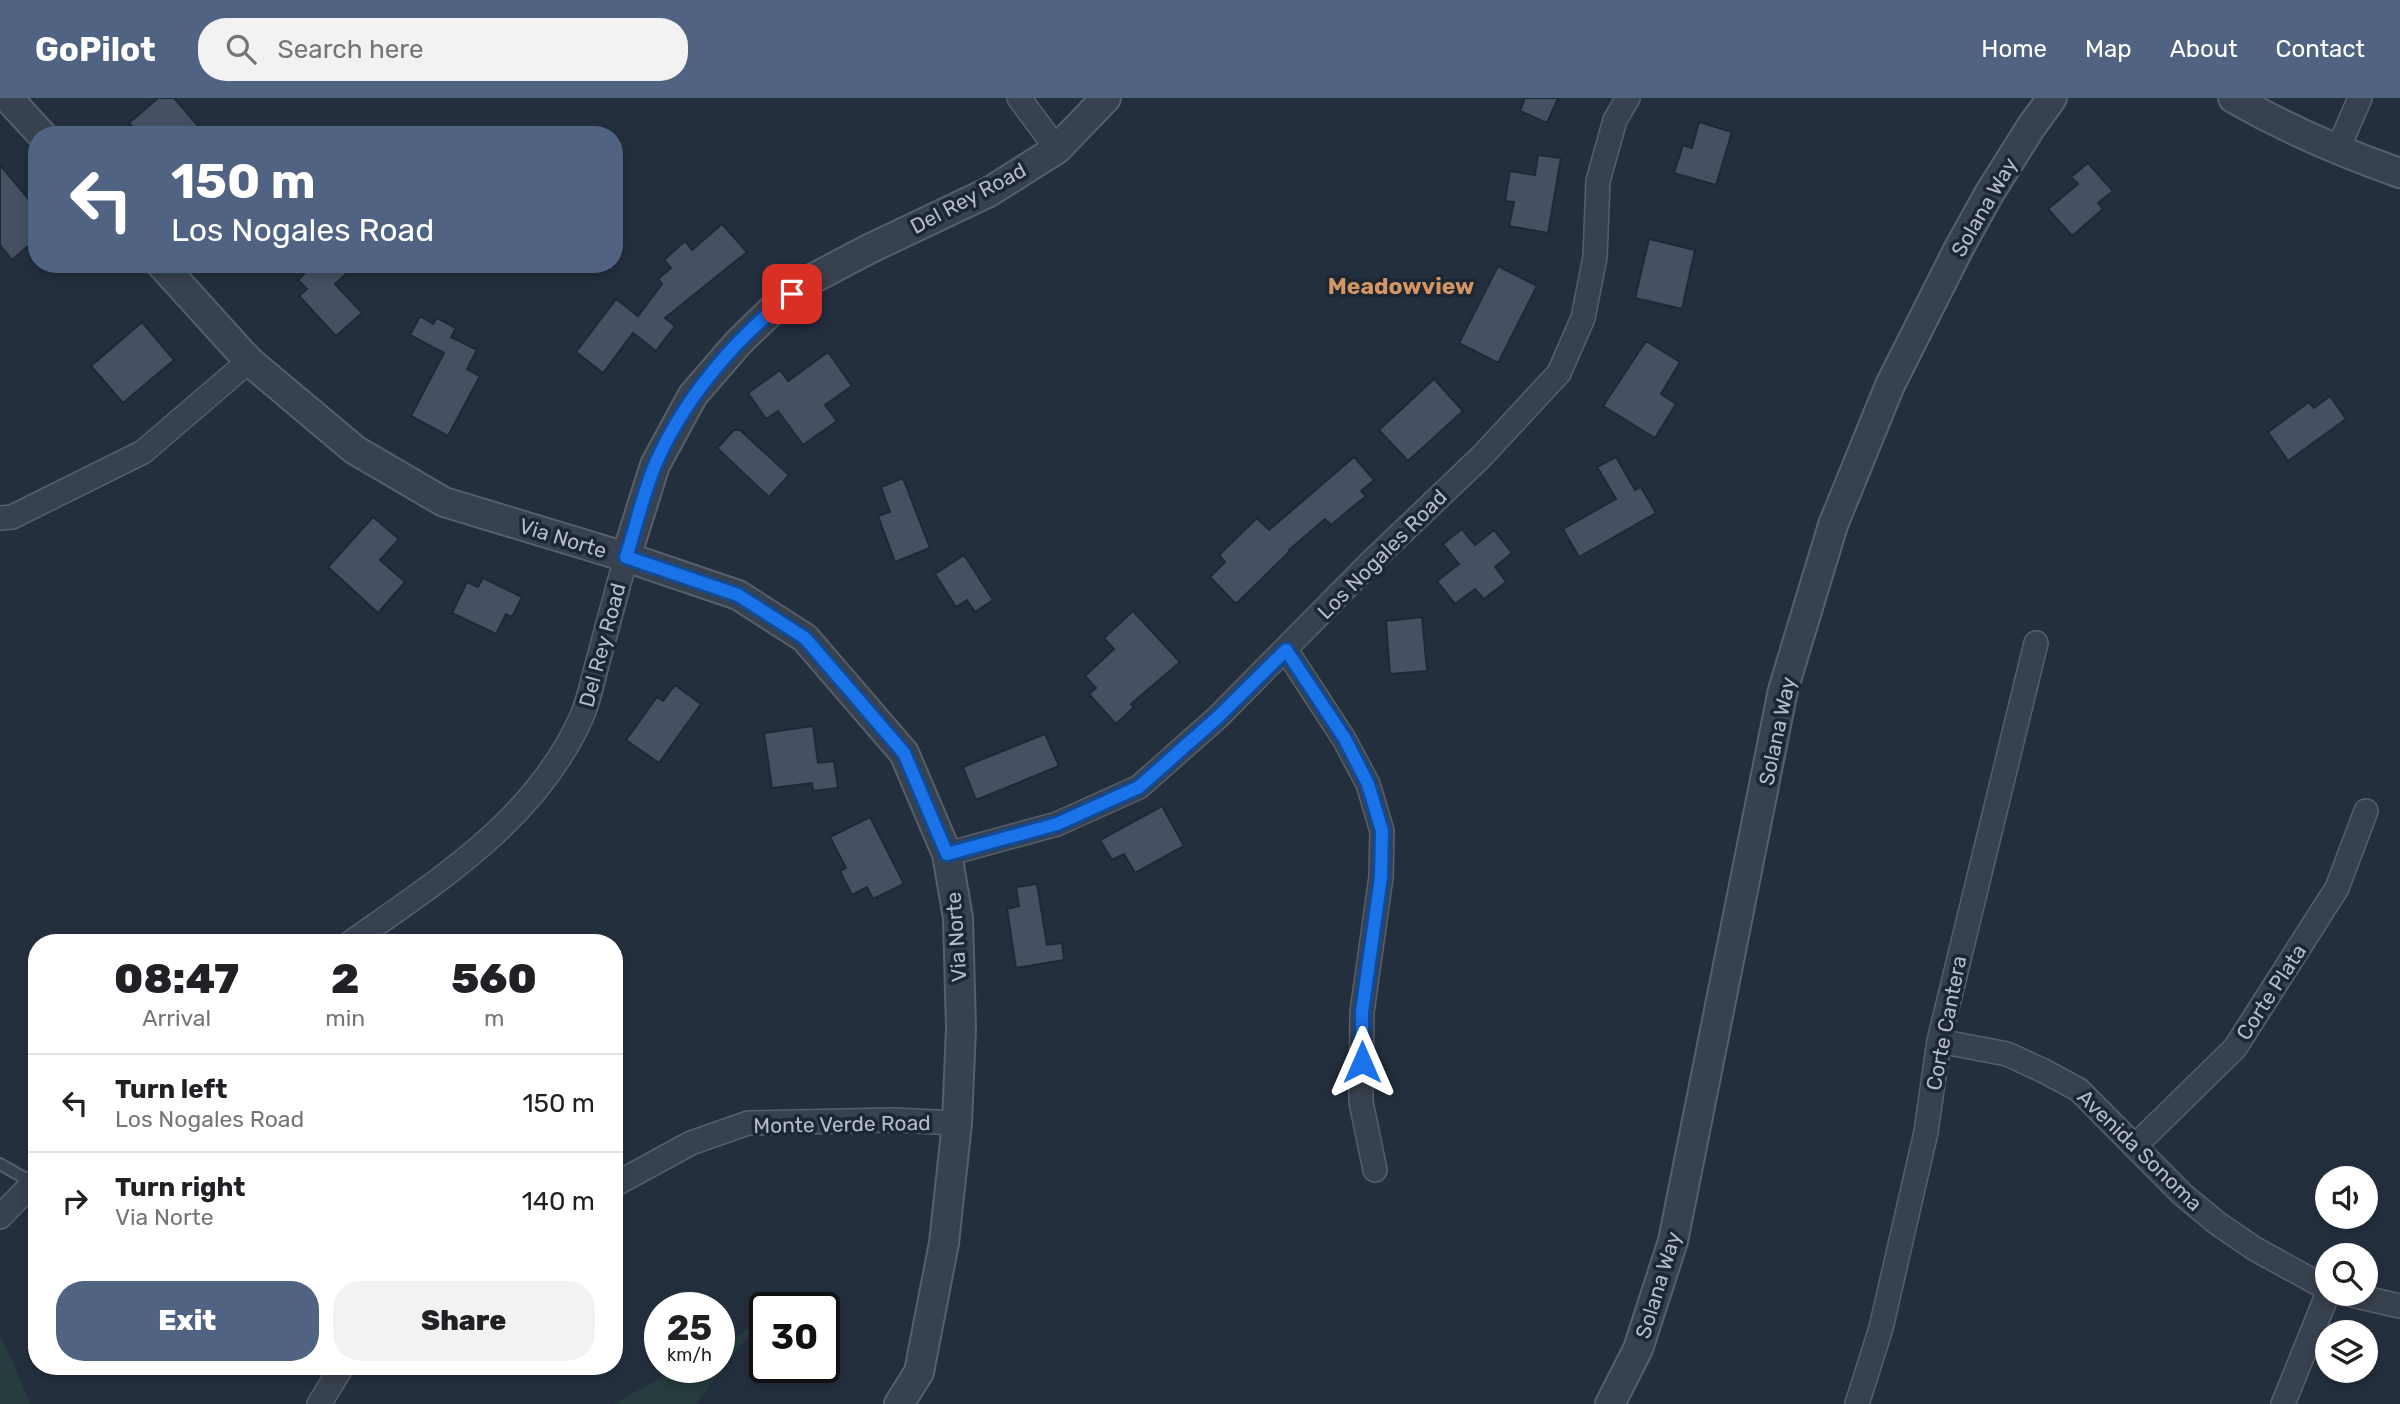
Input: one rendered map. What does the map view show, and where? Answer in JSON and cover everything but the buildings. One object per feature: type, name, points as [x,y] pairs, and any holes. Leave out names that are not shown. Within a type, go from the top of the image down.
[{"type":"street","points":[[8,98],[34,126]]},
{"type":"street","points":[[1019,98],[1058,149]]},
{"type":"street","name":"Del Rey Road","points":[[363,934],[464,863],[524,807],[567,748],[584,713],[626,557],[655,465],[694,395],[739,342],[772,310],[812,279],[989,192],[1058,149],[1106,98]]},
{"type":"street","name":"Los Nogales Road","points":[[947,854],[1057,824],[1139,787],[1218,717],[1286,650],[1371,562],[1481,457],[1559,373],[1583,318],[1595,257],[1598,181],[1615,120],[1628,98]]},
{"type":"street","name":"Solana Way","points":[[1610,1404],[1639,1349],[1673,1241],[1783,690],[1833,526],[1890,385],[1952,262],[1989,194],[2052,98]]},
{"type":"street","points":[[2233,98],[2273,121],[2337,151],[2400,173]]},
{"type":"street","points":[[2337,151],[2360,98]]},
{"type":"street","name":"Via Norte","points":[[168,273],[249,361],[355,450],[444,502],[626,557],[738,595],[805,638],[904,753],[947,854],[958,918],[961,1028],[957,1123],[944,1243],[919,1372],[899,1404]]},
{"type":"street","points":[[0,518],[12,517],[143,452],[249,361]]},
{"type":"street","name":"Corte Cantera","points":[[1857,1404],[1881,1328],[1926,1132],[1939,1041],[2036,643]]},
{"type":"street","points":[[1286,650],[1345,739],[1368,784],[1382,831],[1381,877],[1362,1012],[1361,1102],[1375,1170]]},
{"type":"street","name":"Corte Plata","points":[[2136,1145],[2235,1048],[2337,888],[2366,811]]},
{"type":"street","name":"Avenida Sonoma","points":[[1939,1041],[2007,1054],[2079,1090],[2182,1194],[2217,1223],[2255,1250],[2315,1284]]},
{"type":"street","name":"Monte Verde Road","points":[[623,1180],[691,1143],[748,1123],[893,1120],[957,1123]]},
{"type":"street","points":[[0,1217],[28,1188]]},
{"type":"street","points":[[2378,1301],[2400,1306]]},
{"type":"street","points":[[2283,1404],[2322,1306]]},
{"type":"street","points":[[319,1404],[337,1375]]},
{"type":"lane","points":[[0,1164],[28,1178]]},
{"type":"green space","points":[[749,1329],[749,1334],[735,1353],[735,1336]]},
{"type":"green space","points":[[0,1334],[31,1404],[0,1404]]},
{"type":"green space","points":[[651,1383],[712,1383],[696,1404],[613,1404]]},
{"type":"district","name":"Meadowview","points":[[1401,286]]},
{"type":"route","points":[[792,294],[739,342],[694,395],[655,465],[626,557],[738,595],[805,638],[904,753],[947,854],[1057,824],[1139,787],[1218,717],[1286,650],[1345,739],[1368,784],[1382,831],[1381,877],[1362,1012],[1362,1062]]}]
